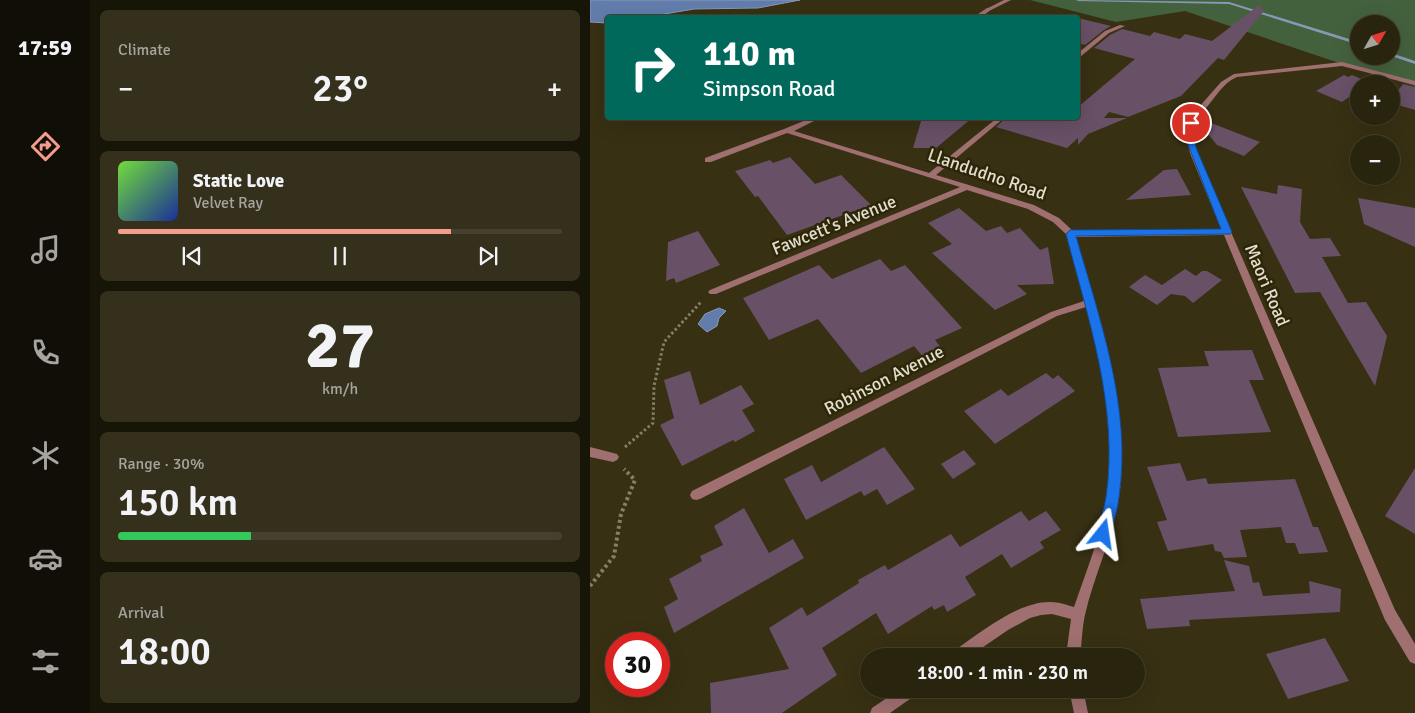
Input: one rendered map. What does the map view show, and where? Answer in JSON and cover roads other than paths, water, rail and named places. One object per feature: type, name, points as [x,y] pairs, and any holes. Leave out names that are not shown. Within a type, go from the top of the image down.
[{"type":"street","points":[[980,15],[1008,0]]},
{"type":"street","points":[[1080,54],[1107,32],[1122,26]]},
{"type":"street","name":"Maori Road","points":[[1415,83],[1342,64],[1236,75],[1226,79],[1202,108],[1189,129],[1193,150],[1390,615],[1415,658]]},
{"type":"street","points":[[708,160],[812,120]]},
{"type":"street","points":[[931,174],[998,120]]},
{"type":"street","name":"Llandudno Road","points":[[787,131],[931,174],[1032,207],[1056,220],[1070,234]]},
{"type":"street","name":"Fawcett's Avenue","points":[[713,292],[967,187]]},
{"type":"street","points":[[1074,648],[1078,615],[1113,498],[1116,453],[1115,424],[1109,383],[1090,302],[1070,234],[1227,232]]},
{"type":"street","name":"Robinson Avenue","points":[[696,495],[1054,314],[1090,302]]},
{"type":"street","points":[[590,452],[613,458]]},
{"type":"street","points":[[971,648],[1017,618],[1041,609],[1051,608],[1078,615]]},
{"type":"street","points":[[877,713],[899,698]]},
{"type":"street","points":[[1078,698],[1081,713]]},
{"type":"water","points":[[590,0],[800,0],[758,8],[694,9],[659,15],[605,15],[605,23],[590,22]]},
{"type":"water","points":[[719,308],[726,311],[719,318],[717,326],[707,332],[698,324],[705,314]]},
{"type":"waterway","points":[[1078,0],[1229,3],[1350,41]]},
{"type":"waterway","points":[[1400,57],[1415,63]]}]
